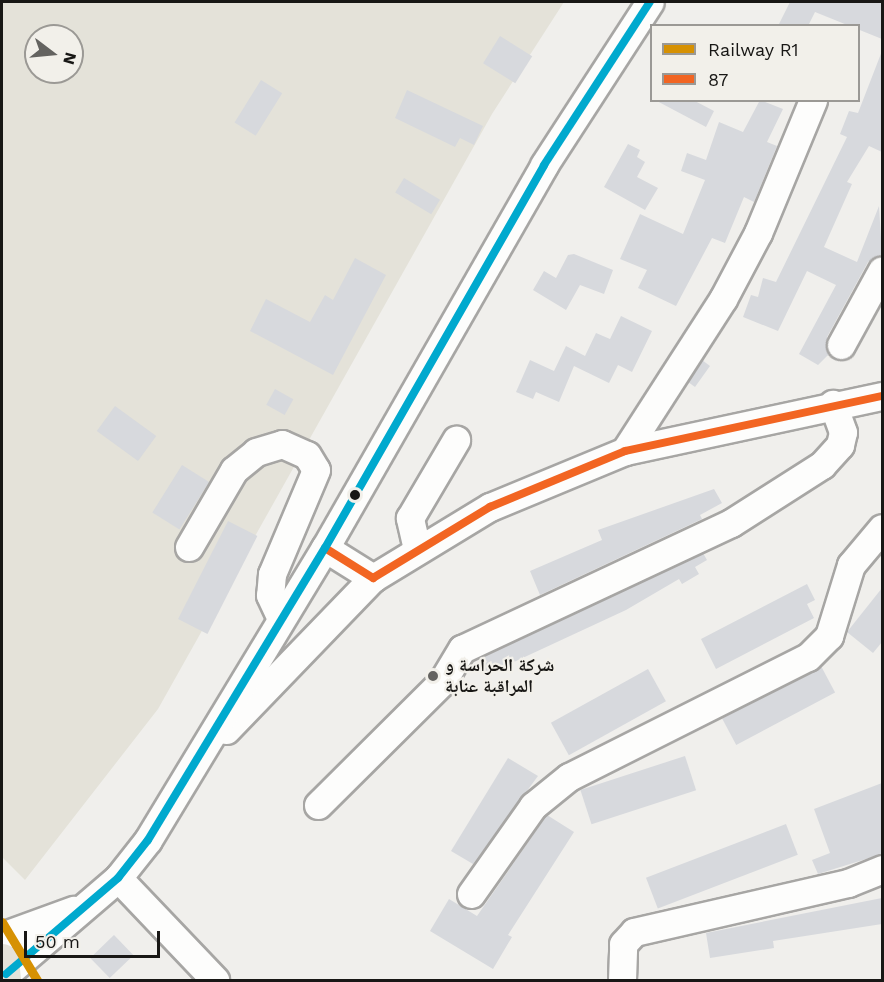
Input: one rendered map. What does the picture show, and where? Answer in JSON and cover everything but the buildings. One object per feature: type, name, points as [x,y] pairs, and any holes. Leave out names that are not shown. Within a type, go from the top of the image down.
[{"type":"street","points":[[5,975],[118,878],[201,751],[325,548],[544,165],[650,2]]},
{"type":"street","points":[[625,451],[728,289],[812,102]]},
{"type":"street","points":[[841,345],[882,270]]},
{"type":"street","points":[[201,751],[373,578],[417,549],[546,480],[625,451],[832,404],[882,396]]},
{"type":"street","points":[[318,805],[442,682],[462,649],[731,523],[822,465],[840,445],[843,432],[832,404]]},
{"type":"street","points":[[417,549],[410,518],[456,440]]},
{"type":"street","points":[[189,546],[234,470],[256,452],[282,444],[307,455],[316,470],[272,574],[270,595],[281,619]]},
{"type":"street","points":[[471,894],[533,806],[568,777],[808,657],[829,636],[851,565],[882,528]]},
{"type":"street","points":[[325,548],[373,578]]},
{"type":"street","points":[[622,981],[623,944],[634,932],[848,883],[882,870]]},
{"type":"street","points":[[118,878],[215,981]]},
{"type":"street","points":[[2,936],[82,907]]},
{"type":"shaded area","points":[[2,2],[564,2],[492,114],[158,709],[25,880],[2,857]]},
{"type":"rail line","name":"R1","points":[[2,922],[37,980]]},
{"type":"transit line","points":[[6,974],[118,878],[148,840],[325,548],[544,165],[650,2]]},
{"type":"transit line","name":"87","points":[[325,548],[373,578],[490,507],[625,451],[882,396]]},
{"type":"place","name":"شركة الحراسة و المراقبة عنابة","points":[[433,676]]}]
